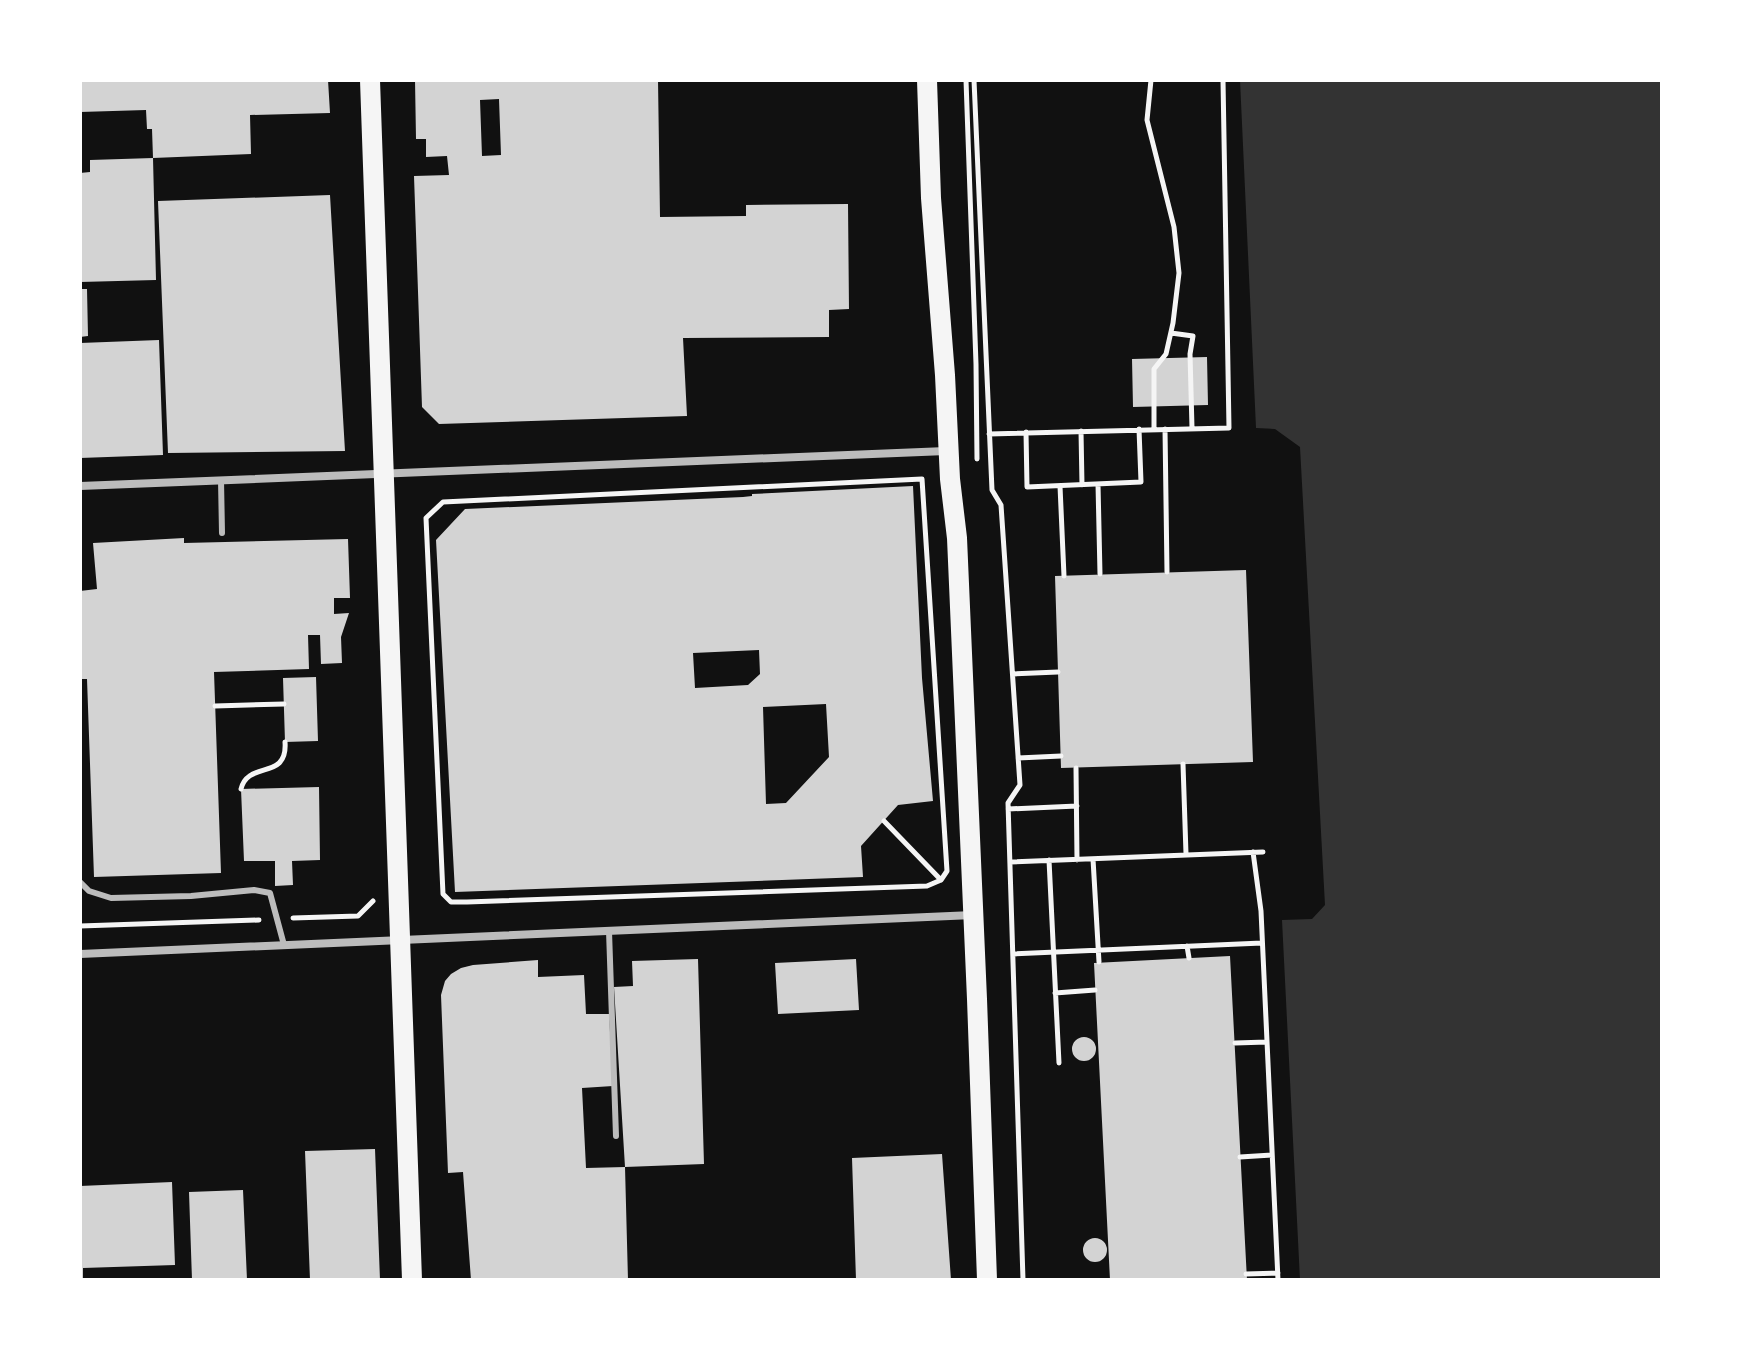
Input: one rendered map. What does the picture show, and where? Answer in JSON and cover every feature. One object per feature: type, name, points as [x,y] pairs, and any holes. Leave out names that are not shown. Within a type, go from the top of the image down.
[{"type":"main road","points":[[370,80],[412,1280]]},
{"type":"main road","points":[[927,80],[931,198],[957,538],[987,1280]]},
{"type":"street","points":[[80,486],[948,451]]},
{"type":"street","points":[[80,954],[973,915]]},
{"type":"lane","points":[[221,480],[222,533]]},
{"type":"lane","points":[[80,882],[89,891],[111,898],[191,896],[254,890],[270,893],[284,945]]},
{"type":"lane","points":[[609,931],[616,1136]]},
{"type":"path","points":[[966,80],[977,473]]},
{"type":"path","points":[[974,80],[992,490],[1001,505],[1020,785],[1008,803],[1008,809],[1023,1280]]},
{"type":"path","points":[[1151,80],[1147,120],[1174,227],[1179,273],[1166,354],[1154,369],[1154,429]]},
{"type":"path","points":[[989,434],[1229,428],[1223,80]]},
{"type":"path","points":[[1171,333],[1193,336],[1190,354],[1192,428]]},
{"type":"path","points":[[1026,432],[1027,487],[1141,482],[1139,429]]},
{"type":"path","points":[[1165,429],[1167,572]]},
{"type":"path","points":[[1081,431],[1082,485]]},
{"type":"path","points":[[922,479],[947,871],[941,880],[927,886],[451,902],[443,894],[426,518],[443,502],[922,479]]},
{"type":"path","points":[[1098,484],[1100,574]]},
{"type":"path","points":[[1060,486],[1064,576]]},
{"type":"path","points":[[1013,674],[1058,672]]},
{"type":"path","points":[[215,706],[284,704]]},
{"type":"path","points":[[241,789],[242,783],[250,775],[276,767],[286,754],[285,742]]},
{"type":"path","points":[[1018,758],[1061,756]]},
{"type":"path","points":[[1183,764],[1186,854]]},
{"type":"path","points":[[1076,768],[1077,860]]},
{"type":"path","points":[[1008,809],[1077,806]]},
{"type":"path","points":[[884,821],[941,880]]},
{"type":"path","points":[[1246,1274],[1278,1277],[1261,911],[1253,852]]},
{"type":"path","points":[[1010,862],[1263,852]]},
{"type":"path","points":[[1093,859],[1099,962]]},
{"type":"path","points":[[1049,860],[1059,1063]]},
{"type":"path","points":[[80,926],[358,916],[381,894]]},
{"type":"path","points":[[1013,954],[1262,943]]},
{"type":"path","points":[[1187,946],[1189,958]]},
{"type":"path","points":[[1055,993],[1095,990]]},
{"type":"path","points":[[1235,1043],[1267,1042]]},
{"type":"path","points":[[1240,1157],[1272,1155]]},
{"type":"shaded area","points":[[1240,80],[1662,80],[1662,1280],[1300,1280],[1282,920],[1312,919],[1325,905],[1300,447],[1275,429],[1256,428]]},
{"type":"building","points":[[80,80],[328,80],[330,113],[250,115],[251,154],[153,158],[152,129],[147,129],[146,110],[80,112]]},
{"type":"building","points":[[415,80],[658,80],[660,217],[746,216],[746,205],[848,204],[849,309],[829,310],[829,337],[683,338],[687,416],[439,424],[422,407],[414,176],[449,175],[447,156],[426,157],[426,139],[416,139]],"holes":[[[499,99],[501,155],[482,156],[480,100]]]},
{"type":"building","points":[[153,158],[156,280],[80,282],[80,173],[90,172],[90,160]]},
{"type":"building","points":[[330,195],[345,451],[168,453],[158,201]]},
{"type":"building","points":[[80,289],[87,289],[88,336],[80,337]]},
{"type":"building","points":[[159,340],[163,455],[80,458],[80,343]]},
{"type":"building","points":[[1207,357],[1208,405],[1133,407],[1132,359]]},
{"type":"building","points":[[913,486],[922,678],[933,801],[898,805],[861,846],[863,877],[455,892],[436,540],[465,509],[743,497],[752,494]],"holes":[[[759,650],[760,674],[748,685],[695,688],[693,653]],[[826,704],[829,757],[786,803],[766,804],[763,707]]]},
{"type":"building","points":[[184,538],[184,543],[348,539],[350,598],[334,598],[334,614],[349,613],[341,637],[342,663],[321,664],[320,635],[308,635],[309,669],[214,672],[221,873],[94,877],[87,679],[80,679],[80,591],[97,589],[93,543]]},
{"type":"building","points":[[1246,570],[1253,762],[1061,768],[1055,576]]},
{"type":"building","points":[[316,677],[318,741],[285,742],[283,678]]},
{"type":"building","points":[[319,787],[320,860],[292,861],[293,885],[275,886],[275,861],[244,861],[241,789]]},
{"type":"building","points":[[1230,956],[1247,1280],[1110,1280],[1094,963]]},
{"type":"building","points":[[698,959],[704,1164],[625,1167],[614,987],[633,986],[632,961]]},
{"type":"building","points":[[856,959],[859,1010],[778,1014],[775,963]]},
{"type":"building","points":[[538,960],[538,977],[584,975],[586,1014],[609,1014],[613,1086],[582,1088],[586,1168],[625,1167],[628,1280],[471,1280],[463,1172],[448,1173],[441,995],[445,981],[461,968]]},
{"type":"building","points":[[1084,1037],[1092,1041],[1096,1049],[1092,1057],[1084,1061],[1076,1057],[1072,1049],[1076,1041]]},
{"type":"building","points":[[375,1149],[380,1280],[310,1280],[305,1151]]},
{"type":"building","points":[[942,1154],[951,1280],[856,1280],[852,1158]]},
{"type":"building","points":[[172,1182],[175,1265],[83,1268],[83,1280],[80,1280],[80,1186]]},
{"type":"building","points":[[243,1190],[247,1280],[192,1280],[189,1192]]},
{"type":"building","points":[[1095,1238],[1103,1242],[1107,1250],[1103,1258],[1095,1262],[1087,1258],[1083,1250],[1087,1242]]}]
